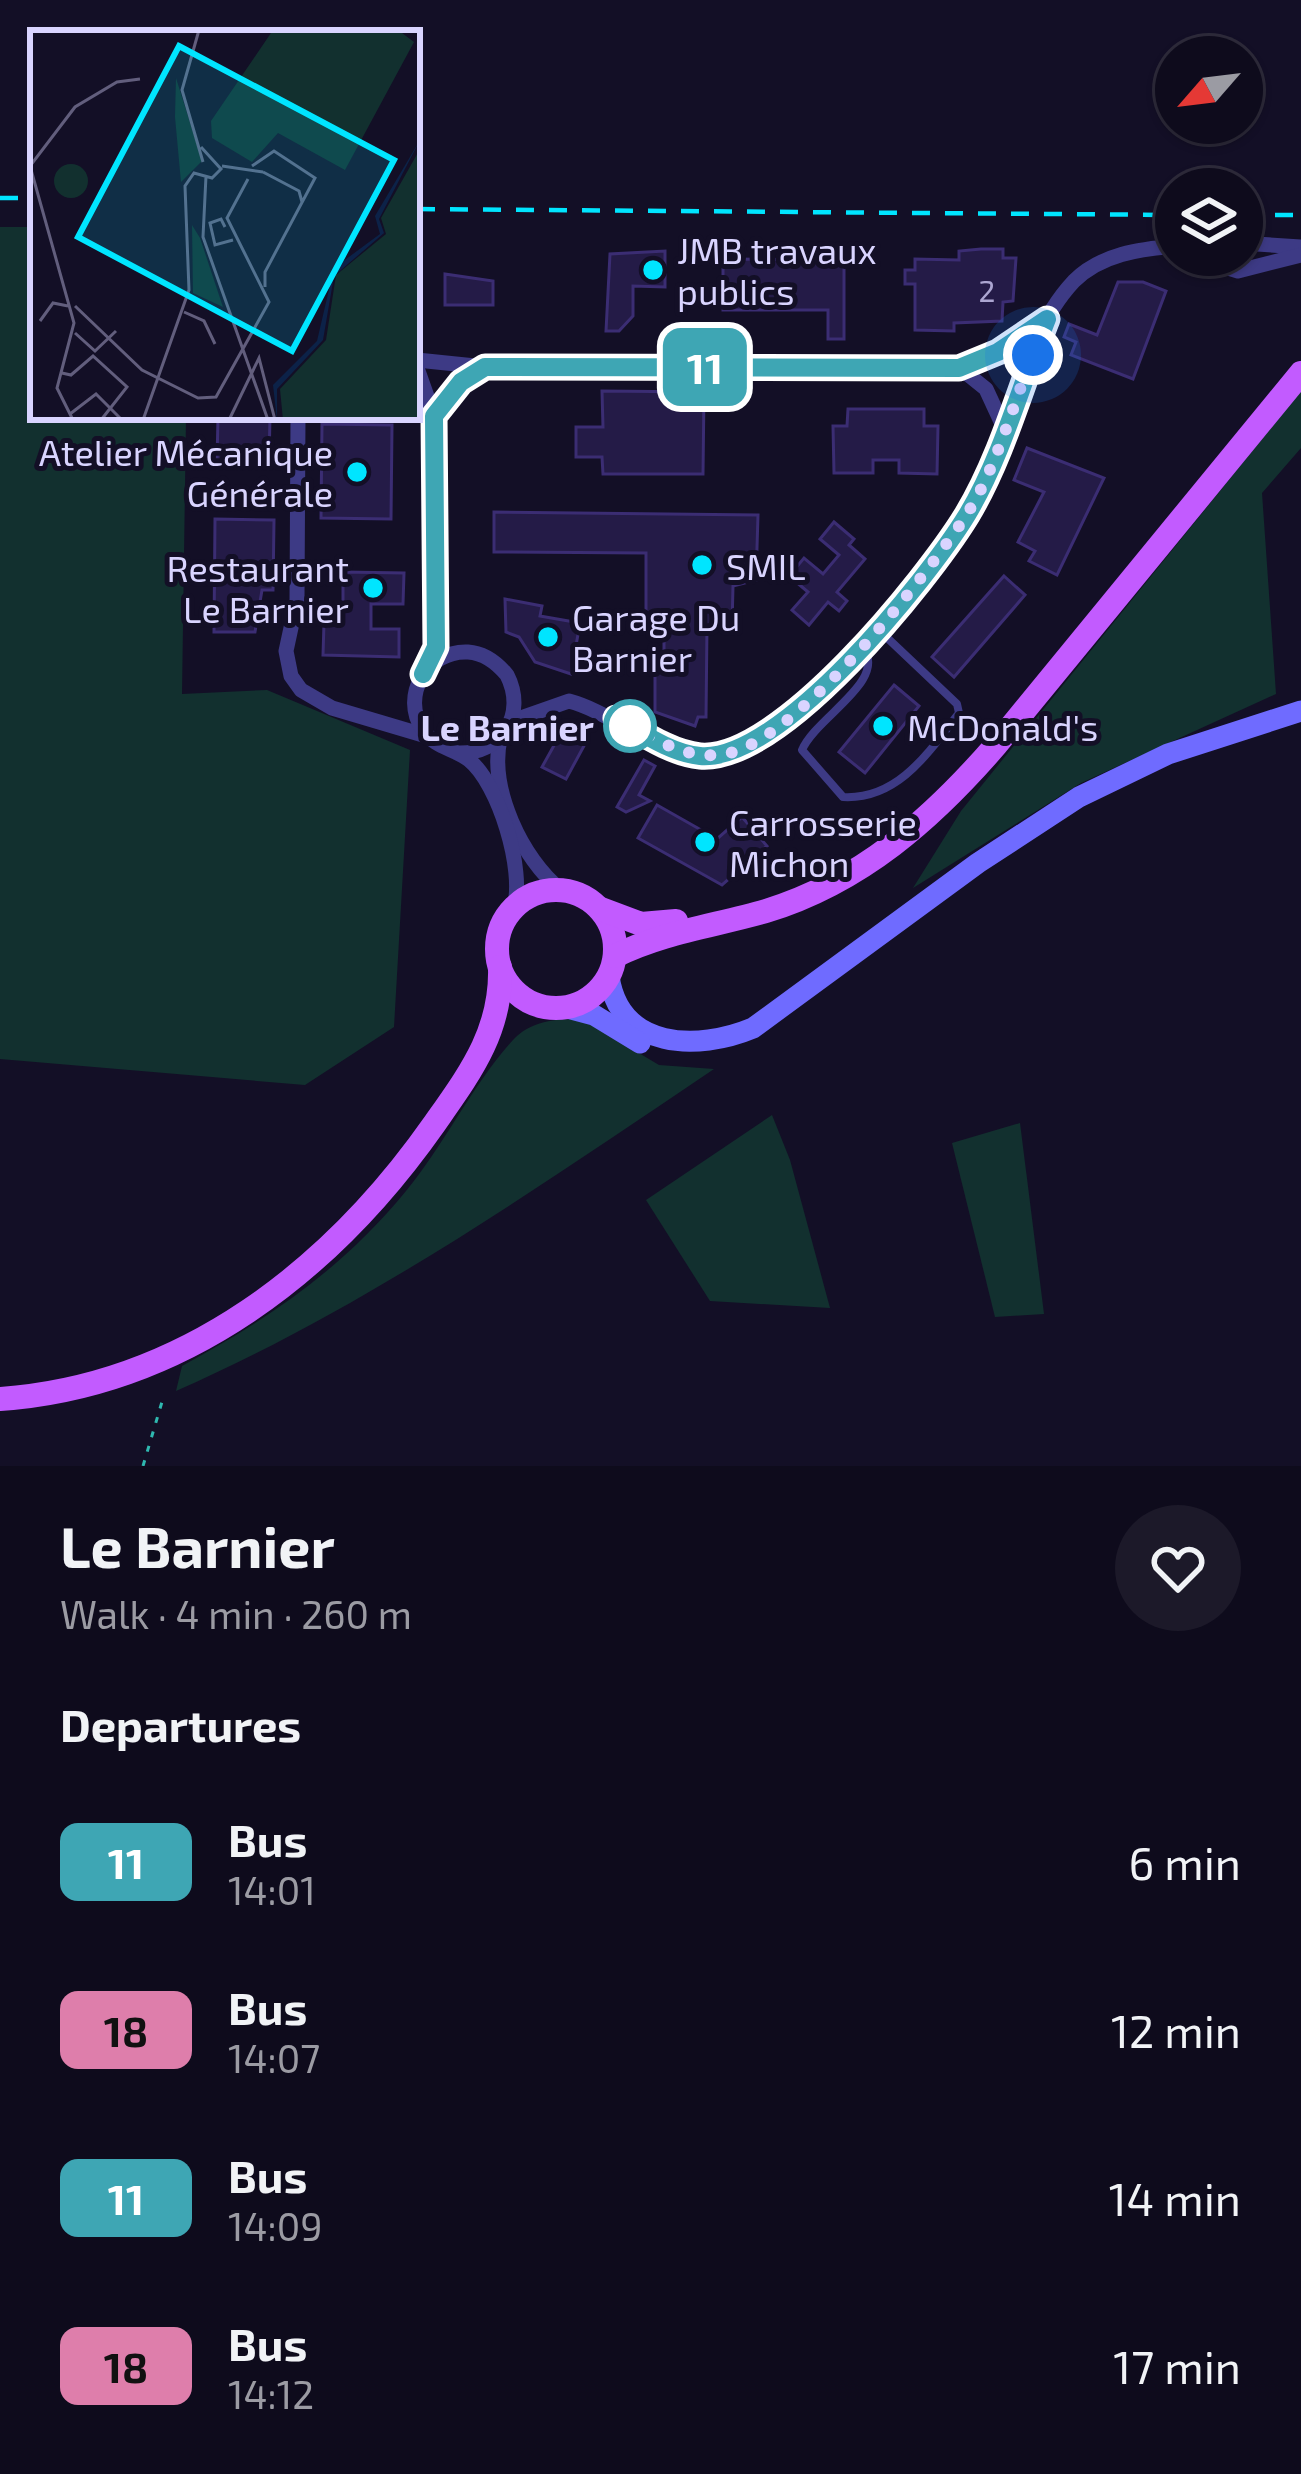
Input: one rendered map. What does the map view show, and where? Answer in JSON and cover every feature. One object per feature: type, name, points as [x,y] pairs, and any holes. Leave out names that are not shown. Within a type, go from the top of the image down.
[{"type":"main road","points":[[0,1399],[101,1382],[176,1353],[281,1291],[391,1182],[477,1062],[512,1026],[586,1000],[612,966],[648,940],[767,910],[873,860],[950,799],[1301,373]]},
{"type":"main road","points":[[598,907],[610,925],[618,1007],[646,1034],[686,1043],[730,1038],[754,1028],[1079,797],[1168,754],[1301,711]]},
{"type":"main road","points":[[477,1062],[497,1018],[498,939],[514,907],[536,893],[561,890],[614,918],[660,924],[802,896]]},
{"type":"main road","points":[[500,967],[519,994],[594,1015],[667,1054],[734,1052],[784,1024],[904,920]]},
{"type":"street","points":[[1263,246],[1301,251]]},
{"type":"street","points":[[1263,263],[1301,251]]},
{"type":"street","points":[[420,364],[959,368],[998,352],[1047,319],[1089,268],[1155,253]]},
{"type":"street","points":[[512,721],[568,701],[700,756],[750,745],[807,702],[878,630],[968,514],[1047,319]]},
{"type":"street","points":[[434,416],[461,382],[485,367]]},
{"type":"street","points":[[959,368],[986,389],[1004,428]]},
{"type":"street","points":[[380,719],[403,705],[433,663],[434,416],[420,373]]},
{"type":"street","points":[[298,420],[297,600],[286,634],[287,666],[295,684],[310,697],[429,739],[457,752],[482,773],[517,862],[514,907]]},
{"type":"street","points":[[433,663],[467,652],[500,665],[513,686],[512,721],[500,739],[480,751],[457,752]]},
{"type":"street","points":[[417,686],[415,709],[429,739]]},
{"type":"street","points":[[500,739],[498,779],[533,864],[561,890]]},
{"type":"lane","points":[[862,646],[871,661],[869,675],[802,749],[843,797],[851,798],[908,776],[959,713],[956,704],[878,630]]},
{"type":"path","points":[[142,1466],[164,1395]]},
{"type":"green space","points":[[0,227],[30,227],[30,420],[186,420],[182,694],[267,690],[410,750],[394,1027],[305,1085],[0,1059]]},
{"type":"green space","points":[[1301,391],[1301,448],[1262,493],[1276,694],[1081,783],[913,888],[961,811]]},
{"type":"green space","points":[[580,1018],[659,1065],[714,1069],[385,1283],[176,1391],[182,1366],[303,1290],[382,1219],[420,1173],[498,1057],[520,1034],[544,1022]]},
{"type":"green space","points":[[772,1115],[790,1160],[830,1308],[710,1301],[646,1200]]},
{"type":"green space","points":[[1020,1123],[1044,1314],[995,1317],[952,1143]]},
{"type":"building","points":[[1003,249],[1003,258],[1016,258],[1013,301],[1003,302],[1002,321],[954,323],[954,331],[915,330],[915,284],[905,284],[905,270],[915,270],[915,259],[959,260],[959,251]]},
{"type":"building","points":[[665,251],[665,287],[633,286],[633,316],[619,331],[606,331],[610,254]]},
{"type":"building","points":[[723,259],[844,260],[844,339],[828,339],[828,310],[723,310]]},
{"type":"building","points":[[445,274],[493,281],[493,305],[445,305]]},
{"type":"building","points":[[1118,282],[1143,282],[1166,291],[1133,379],[1071,355],[1076,342],[1064,337],[1069,324],[1097,335]]},
{"type":"building","points":[[602,391],[704,392],[703,474],[603,474],[602,457],[576,457],[576,427],[603,427]]},
{"type":"building","points":[[848,409],[924,409],[924,426],[938,426],[937,474],[899,473],[899,460],[873,460],[873,473],[834,473],[833,426],[847,426]]},
{"type":"building","points":[[218,420],[270,420],[269,462],[217,462]]},
{"type":"building","name":"Atelier Mécanique Générale","points":[[322,424],[392,425],[391,519],[321,518]]},
{"type":"building","points":[[1027,448],[1104,478],[1057,575],[1029,561],[1035,551],[1018,542],[1044,492],[1014,480]]},
{"type":"building","name":"SMIL","points":[[494,512],[758,515],[756,580],[733,586],[732,627],[707,626],[706,717],[698,717],[695,726],[655,712],[655,664],[664,663],[664,626],[646,625],[646,553],[494,552]]},
{"type":"building","points":[[215,519],[274,520],[273,590],[262,590],[255,632],[214,632]]},
{"type":"building","points":[[834,522],[854,539],[849,545],[865,559],[837,592],[847,601],[839,611],[828,602],[809,625],[792,610],[808,592],[789,576],[804,558],[823,574],[839,555],[820,539]]},
{"type":"building","points":[[343,572],[404,573],[403,604],[371,604],[371,629],[399,629],[399,657],[323,655],[324,623],[343,617]]},
{"type":"building","points":[[1004,576],[1025,595],[954,677],[932,657]]},
{"type":"building","name":"Garage Du Barnier","points":[[505,599],[542,606],[540,616],[580,623],[571,674],[535,662],[519,637],[506,632]]},
{"type":"building","name":"McDonald's","points":[[894,685],[919,706],[865,773],[839,752]]},
{"type":"building","points":[[561,733],[585,744],[566,779],[542,767]]},
{"type":"building","points":[[644,760],[655,766],[639,795],[650,801],[626,812],[617,807]]},
{"type":"building","name":"Carrosserie Michon","points":[[657,805],[717,839],[742,817],[767,846],[722,885],[638,838]]},
{"type":"railway","points":[[0,198],[30,198]]},
{"type":"railway","points":[[420,209],[1155,215]]},
{"type":"railway","points":[[1263,215],[1301,215]]},
{"type":"bus line","name":"11","points":[[423,674],[433,663],[436,647],[434,416],[461,382],[485,367],[959,368],[998,352],[1047,319],[968,514],[878,630],[819,692],[750,745],[730,753],[700,756],[674,749],[616,718]]},
{"type":"place","name":"JMB travaux publics","points":[[653,270]]},
{"type":"place","name":"Atelier Mécanique Générale","points":[[357,472]]},
{"type":"place","name":"SMIL","points":[[702,565]]},
{"type":"place","name":"Restaurant Le Barnier","points":[[373,588]]},
{"type":"place","name":"Garage Du Barnier","points":[[548,637]]},
{"type":"place","name":"Le Barnier","points":[[630,726]]},
{"type":"place","name":"McDonald's","points":[[883,726]]},
{"type":"place","name":"Carrosserie Michon","points":[[705,842]]},
{"type":"route","points":[[630,726],[674,749],[700,756],[730,753],[750,745],[819,692],[878,630],[968,514],[1033,355]]}]
